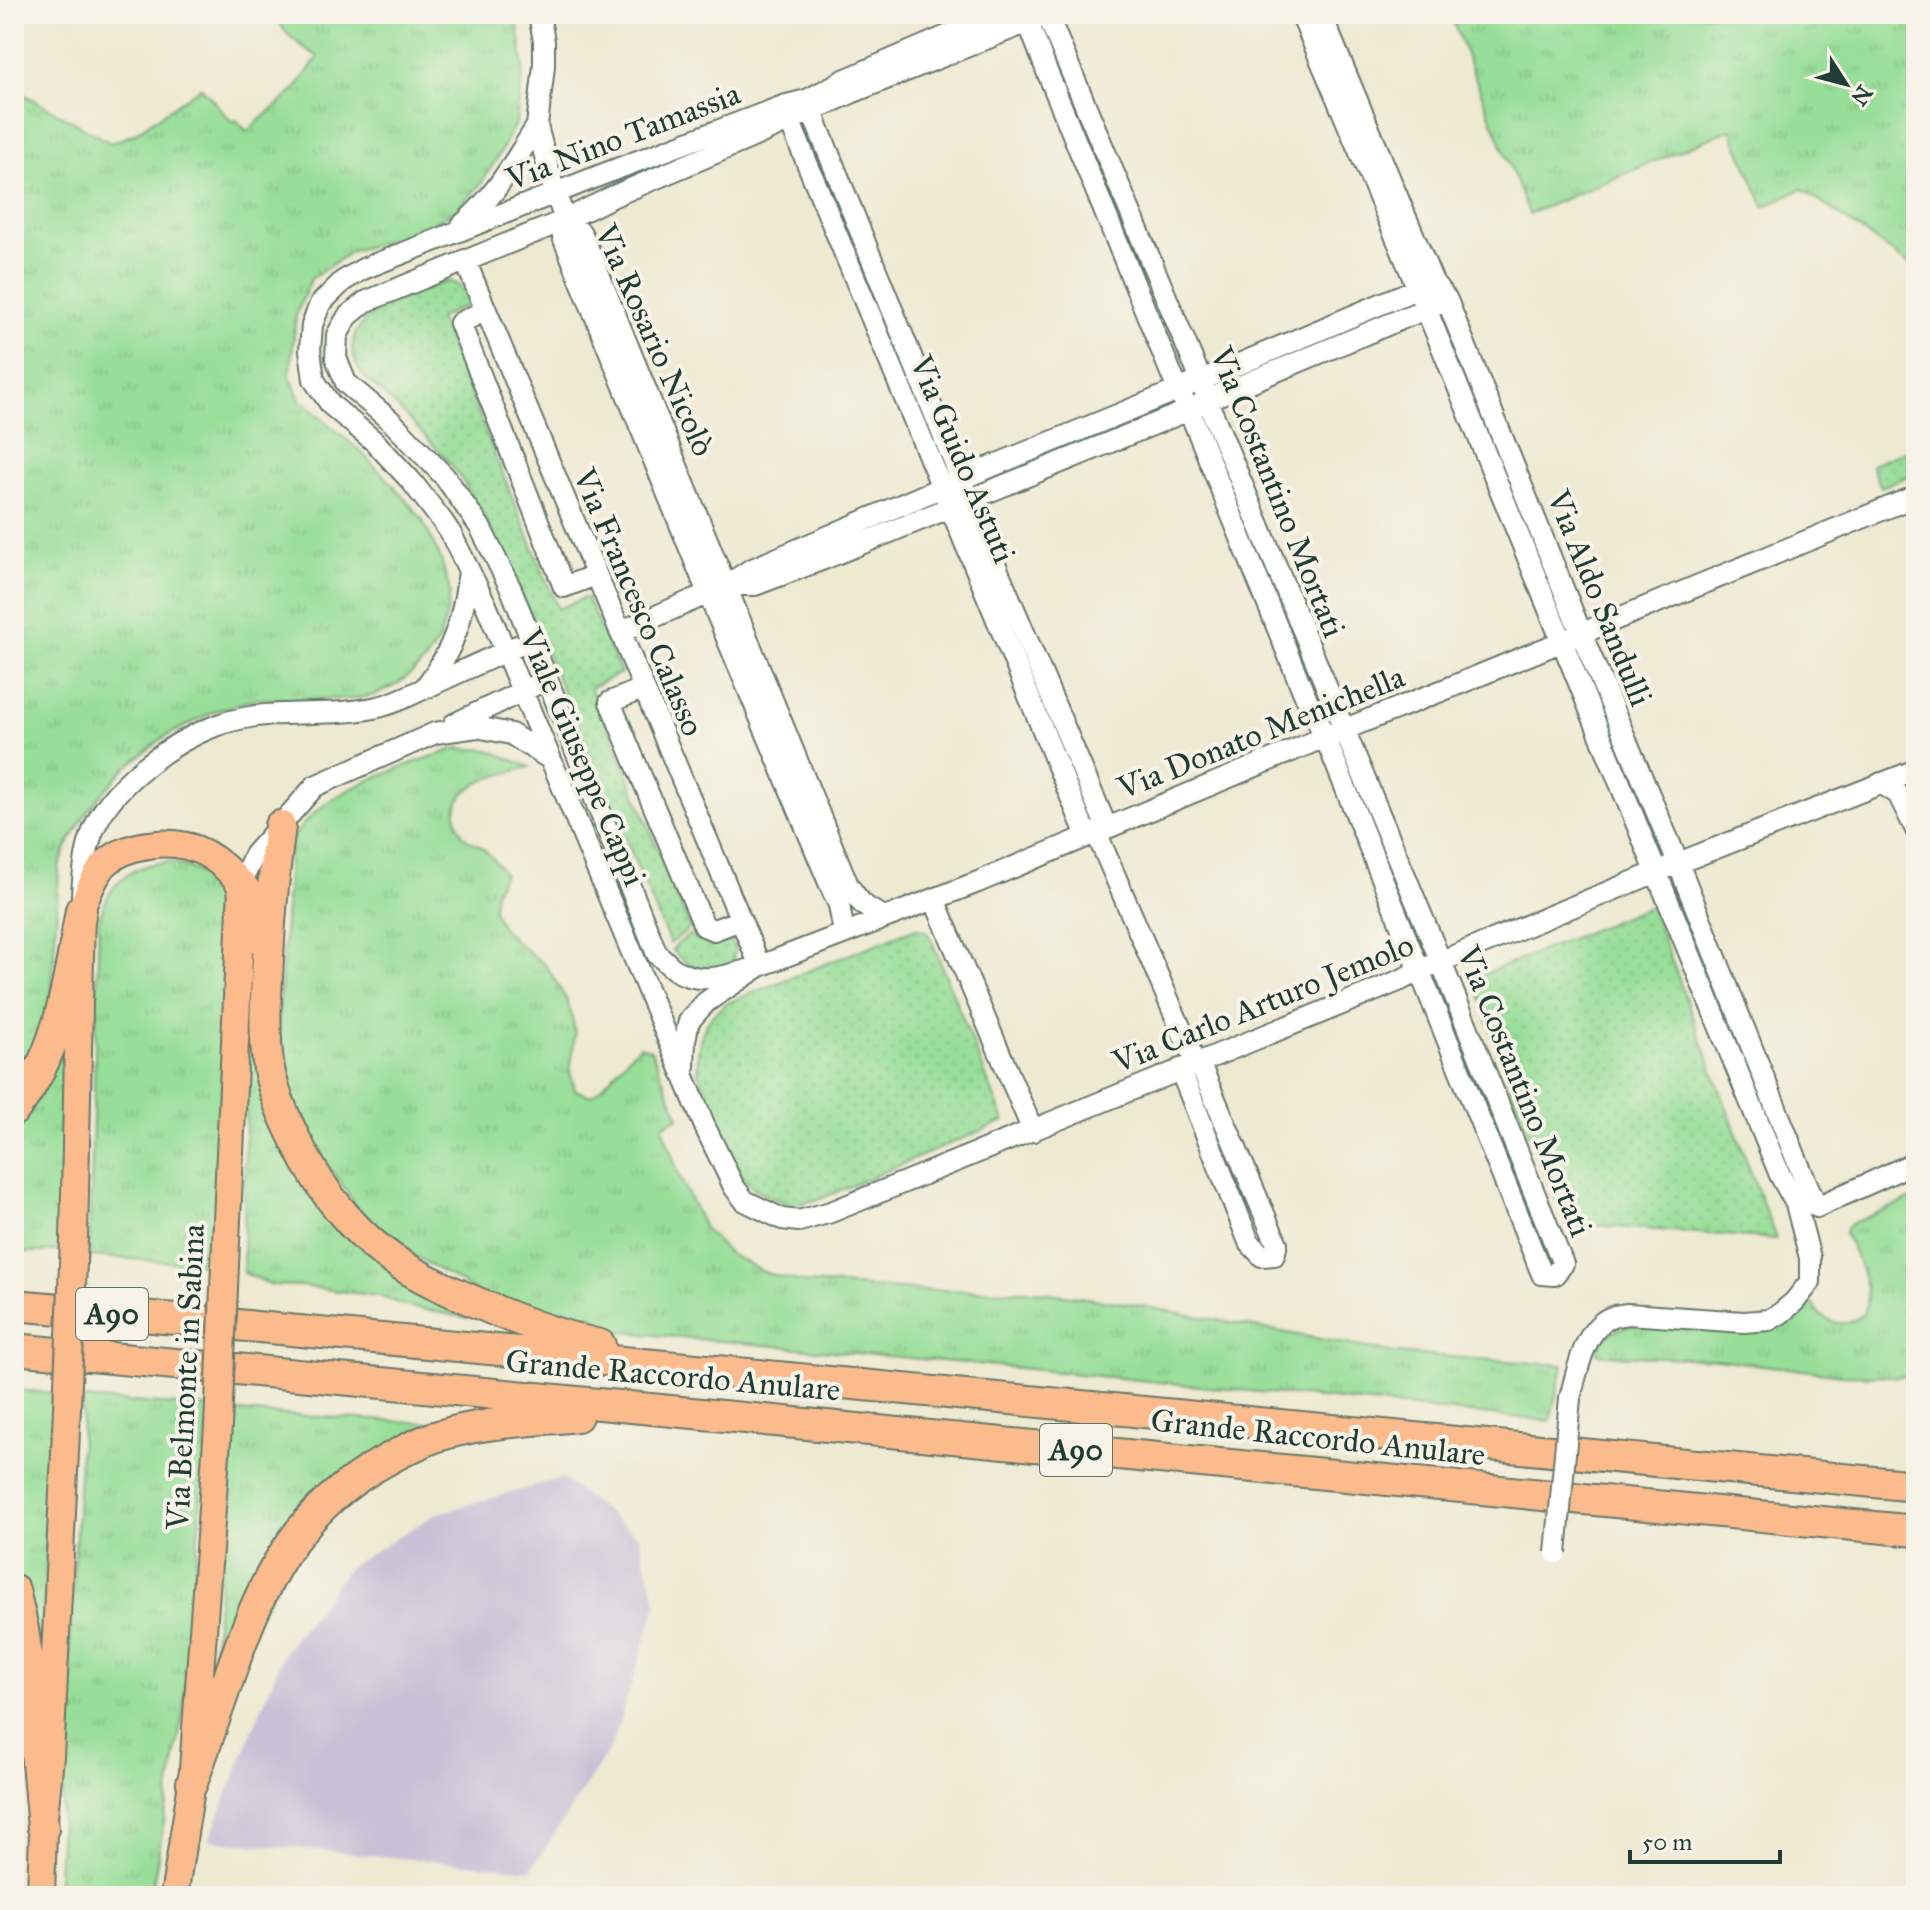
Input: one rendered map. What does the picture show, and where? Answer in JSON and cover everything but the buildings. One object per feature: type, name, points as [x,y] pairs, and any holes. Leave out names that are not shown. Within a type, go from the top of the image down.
[{"type":"highway","points":[[265,1002],[280,826]]},
{"type":"highway","points":[[242,886],[252,901],[255,917],[269,1069],[281,1111],[318,1181],[369,1241],[406,1269],[524,1322],[583,1341],[703,1369]]},
{"type":"highway","points":[[14,1110],[36,1078],[51,1048],[67,986],[81,910]]},
{"type":"highway","name":"Grande Raccordo Anulare","points":[[14,1305],[1916,1486]]},
{"type":"highway","name":"Grande Raccordo Anulare","points":[[14,1349],[1916,1531]]},
{"type":"highway","points":[[192,1783],[259,1597],[272,1571],[300,1530],[326,1503],[360,1476],[403,1451],[451,1433],[520,1422],[649,1409]]},
{"type":"highway","points":[[14,1590],[28,1663],[43,1828]]},
{"type":"main road","points":[[41,1896],[74,1239],[81,910],[96,877],[112,858],[127,849],[157,843],[188,845],[202,851],[231,873],[242,886]]},
{"type":"main road","name":"Via Belmonte in Sabina","points":[[171,1896],[192,1783],[218,1426],[242,886]]},
{"type":"street","points":[[450,235],[478,211],[498,188],[537,126],[544,66],[539,14]]},
{"type":"street","name":"Via Nino Tamassia","points":[[809,106],[844,80],[998,14]]},
{"type":"street","name":"Via Aldo Sandulli","points":[[1301,14],[1425,285],[1447,300],[1656,873],[1780,1175],[1796,1204],[1810,1258],[1810,1282],[1788,1307],[1769,1320],[1744,1322],[1628,1314],[1602,1322],[1586,1345],[1570,1398],[1556,1553]]},
{"type":"street","name":"Via Aldo Sandulli","points":[[1321,14],[1425,285],[1425,309],[1571,637],[1678,863],[1817,1207]]},
{"type":"street","name":"Via Nino Tamassia","points":[[310,350],[312,325],[320,304],[343,281],[363,269],[606,173],[851,93],[1040,16]]},
{"type":"street","name":"Via Costantino Mortati","points":[[1040,16],[1178,390]]},
{"type":"street","name":"Via Costantino Mortati","points":[[1040,16],[1199,397],[1334,733],[1420,970],[1542,1274],[1554,1275],[1563,1264],[1441,962],[1334,733]]},
{"type":"street","name":"Via Guido Astuti","points":[[809,106],[955,493]]},
{"type":"street","name":"Via Nino Tamassia","points":[[337,335],[348,316],[365,302],[565,220],[786,114]]},
{"type":"street","name":"Via Guido Astuti","points":[[786,114],[955,493],[1190,1060]]},
{"type":"street","name":"Via Rosario Nicolò","points":[[537,126],[565,220],[581,233],[839,905],[844,933]]},
{"type":"street","name":"Via Francesco Calasso","points":[[465,260],[760,966]]},
{"type":"street","points":[[955,493],[1178,390],[1199,397],[1425,285]]},
{"type":"street","points":[[620,632],[717,589],[750,570],[1447,300]]},
{"type":"street","points":[[486,310],[460,323],[564,587],[596,575]]},
{"type":"street","name":"Viale Giuseppe Cappi","points":[[337,335],[336,358],[346,383],[391,421],[445,477],[480,527],[511,589],[657,954],[676,971],[696,978],[726,977],[760,966]]},
{"type":"street","name":"Viale Giuseppe Cappi","points":[[310,350],[314,380],[331,405],[374,441],[412,482],[451,534],[486,605],[706,1129],[734,1187],[745,1201],[764,1211]]},
{"type":"street","name":"Via Donato Menichella","points":[[684,1073],[689,1021],[706,1002],[760,966],[934,899],[1916,496]]},
{"type":"street","points":[[424,689],[456,637],[469,571]]},
{"type":"street","name":"Via Rosario Nicolò","points":[[717,589],[848,885],[868,910],[886,917]]},
{"type":"street","points":[[81,910],[89,846],[101,815],[134,777],[176,744],[218,724],[239,719],[379,707],[531,639]]},
{"type":"street","points":[[435,733],[547,679]]},
{"type":"street","points":[[642,689],[610,702],[704,926],[714,930],[740,920]]},
{"type":"street","name":"Via Belmonte in Sabina","points":[[242,886],[249,863],[315,786],[435,733],[477,727],[511,734],[550,759]]},
{"type":"street","name":"Via Carlo Arturo Jemolo","points":[[764,1211],[782,1219],[799,1221],[831,1212],[1033,1131],[1190,1060],[1401,980],[1678,863],[1916,770]]},
{"type":"street","points":[[1881,783],[1898,794],[1916,830]]},
{"type":"street","points":[[934,899],[1033,1131]]},
{"type":"street","points":[[1190,1060],[1277,1244],[1274,1255],[1262,1256],[1249,1242],[1190,1060]]},
{"type":"street","points":[[1796,1204],[1817,1207],[1916,1162]]},
{"type":"shaded area","points":[[562,1478],[639,1537],[657,1604],[612,1745],[531,1870],[209,1840],[284,1652],[349,1567],[436,1514]]},
{"type":"green space","points":[[278,14],[514,14],[518,25],[524,69],[516,122],[480,185],[443,218],[407,235],[352,251],[311,279],[296,315],[290,375],[300,400],[359,450],[422,519],[441,559],[450,592],[446,617],[439,640],[426,660],[396,685],[375,695],[353,699],[255,699],[215,711],[164,737],[123,770],[88,810],[67,846],[59,868],[51,1007],[14,1093],[14,89],[111,143],[134,134],[201,87],[232,122],[236,120],[247,131],[293,92],[318,57],[287,33]]},
{"type":"green space","points":[[1450,14],[1916,14],[1916,269],[1802,189],[1764,207],[1731,129],[1529,214]]},
{"type":"green space","points":[[446,281],[461,288],[468,303],[439,318],[558,609],[587,598],[621,673],[590,688],[690,928],[670,944],[505,555],[464,483],[444,456],[364,377],[354,357],[353,340],[361,326],[374,314]]},
{"type":"green space","points":[[1916,447],[1916,473],[1881,487],[1871,465]]},
{"type":"green space","points":[[457,748],[489,750],[530,767],[473,786],[458,802],[456,813],[464,836],[487,852],[504,874],[495,891],[493,910],[501,926],[547,967],[566,999],[575,1034],[570,1072],[575,1090],[591,1096],[640,1046],[651,1050],[679,1117],[662,1126],[679,1175],[704,1228],[729,1254],[766,1273],[806,1283],[917,1290],[1034,1291],[1131,1304],[1395,1353],[1563,1365],[1550,1421],[622,1332],[535,1313],[479,1293],[404,1250],[363,1215],[326,1162],[296,1107],[282,1068],[278,1035],[290,843],[303,824],[341,794],[388,772]]},
{"type":"green space","points":[[169,862],[180,864],[206,878],[219,892],[229,911],[215,1265],[89,1256],[99,922],[108,897],[122,878],[143,867]]},
{"type":"green space","points":[[1651,906],[1776,1239],[1565,1223],[1512,1094],[1474,978]]},
{"type":"green space","points":[[916,928],[927,932],[932,942],[1004,1121],[820,1199],[798,1204],[779,1201],[756,1190],[741,1175],[698,1072],[704,1028],[715,1012],[727,1003]]},
{"type":"green space","points":[[690,934],[709,943],[731,940],[735,951],[732,962],[715,968],[699,968],[684,961],[672,949]]},
{"type":"green space","points":[[68,1024],[61,1251],[14,1253],[14,1132],[39,1097]]},
{"type":"green space","points":[[252,1053],[304,1174],[472,1312],[468,1318],[409,1307],[379,1296],[272,1285],[243,1272],[247,1056]]},
{"type":"green space","points":[[1916,1197],[1916,1377],[1842,1375],[1716,1359],[1597,1353],[1610,1334],[1632,1325],[1750,1331],[1773,1329],[1787,1322],[1809,1301],[1829,1321],[1844,1323],[1855,1320],[1863,1312],[1867,1291],[1860,1266],[1845,1234],[1846,1229],[1850,1224]]},
{"type":"green space","points":[[14,1390],[53,1393],[42,1661],[25,1588],[14,1566]]},
{"type":"green space","points":[[83,1399],[207,1407],[183,1712],[151,1896],[57,1896]]},
{"type":"green space","points":[[236,1412],[447,1424],[341,1481],[209,1697]]}]
